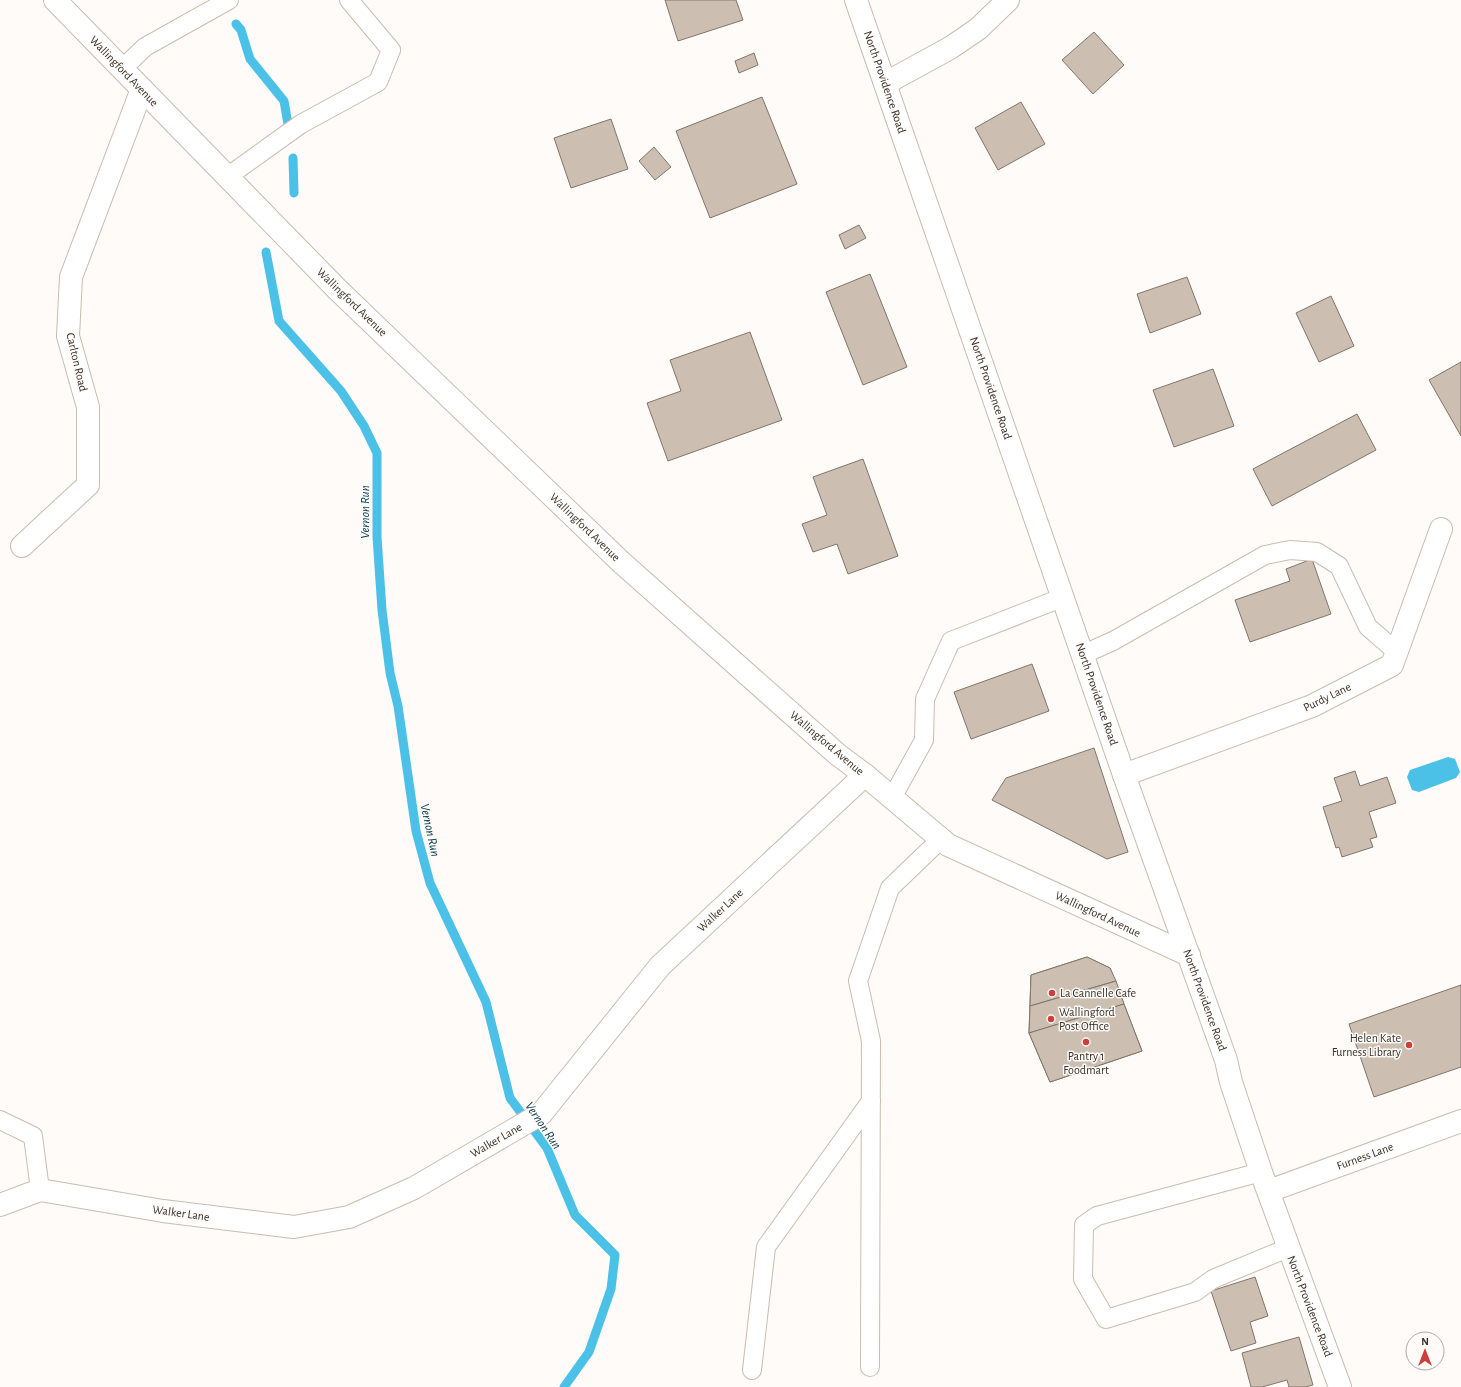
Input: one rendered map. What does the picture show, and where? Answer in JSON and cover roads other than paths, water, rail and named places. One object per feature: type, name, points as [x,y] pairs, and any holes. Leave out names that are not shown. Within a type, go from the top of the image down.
[{"type":"street","name":"Wallingford Avenue","points":[[55,0],[337,289],[621,562],[837,754],[865,775],[948,845],[1189,955]]},
{"type":"street","name":"North Providence Road","points":[[856,0],[1084,654],[1124,775],[1226,1060],[1231,1082],[1261,1172],[1340,1387]]},
{"type":"street","points":[[886,83],[955,45],[978,29],[1008,0]]},
{"type":"street","name":"Carlton Road","points":[[22,546],[88,485],[88,407],[68,336],[71,277],[142,89]]},
{"type":"street","name":"Purdy Lane","points":[[1124,775],[1312,706],[1392,665],[1441,529]]},
{"type":"street","name":"Walker Lane","points":[[40,1190],[163,1211],[294,1227],[349,1217],[414,1188],[540,1114],[660,966],[865,775]]},
{"type":"street","name":"Furness Lane","points":[[1269,1191],[1461,1121]]},
{"type":"street","points":[[0,1205],[40,1190]]},
{"type":"lane","points":[[122,69],[146,47],[229,0]]},
{"type":"lane","points":[[227,177],[301,124],[378,82],[391,50],[349,0]]},
{"type":"lane","points":[[1084,654],[1113,641],[1265,555],[1290,550],[1316,552],[1339,566],[1368,627],[1397,652]]},
{"type":"lane","points":[[892,798],[924,740],[925,699],[951,641],[1064,597]]},
{"type":"lane","points":[[870,1367],[871,1041],[858,981],[890,888],[940,839]]},
{"type":"lane","points":[[752,1370],[766,1247],[871,1101]]},
{"type":"lane","points":[[0,1120],[33,1136],[40,1190]]},
{"type":"lane","points":[[1261,1172],[1097,1216],[1084,1225],[1083,1279],[1106,1319],[1196,1292],[1213,1279],[1288,1248]]},
{"type":"water","points":[[1448,757],[1455,759],[1460,772],[1456,778],[1419,792],[1412,790],[1407,777],[1410,770]]},
{"type":"waterway","name":"Vernon Run","points":[[236,24],[241,30],[250,59],[284,101],[288,124]]},
{"type":"waterway","name":"Vernon Run","points":[[293,158],[294,193]]},
{"type":"waterway","name":"Vernon Run","points":[[266,252],[279,321],[341,391],[364,426],[377,453],[377,537],[382,610],[390,673],[398,706],[416,831],[430,883],[486,1002],[510,1098],[547,1148],[575,1215],[615,1255],[611,1289],[589,1352],[564,1387]]},
{"type":"place","name":"La Cannelle Cafe","points":[[1052,993]]},
{"type":"place","name":"Wallingford Post Office","points":[[1051,1019]]},
{"type":"place","name":"Pantry 1 Foodmart","points":[[1086,1042]]},
{"type":"place","name":"Helen Kate Furness Library","points":[[1409,1045]]}]
